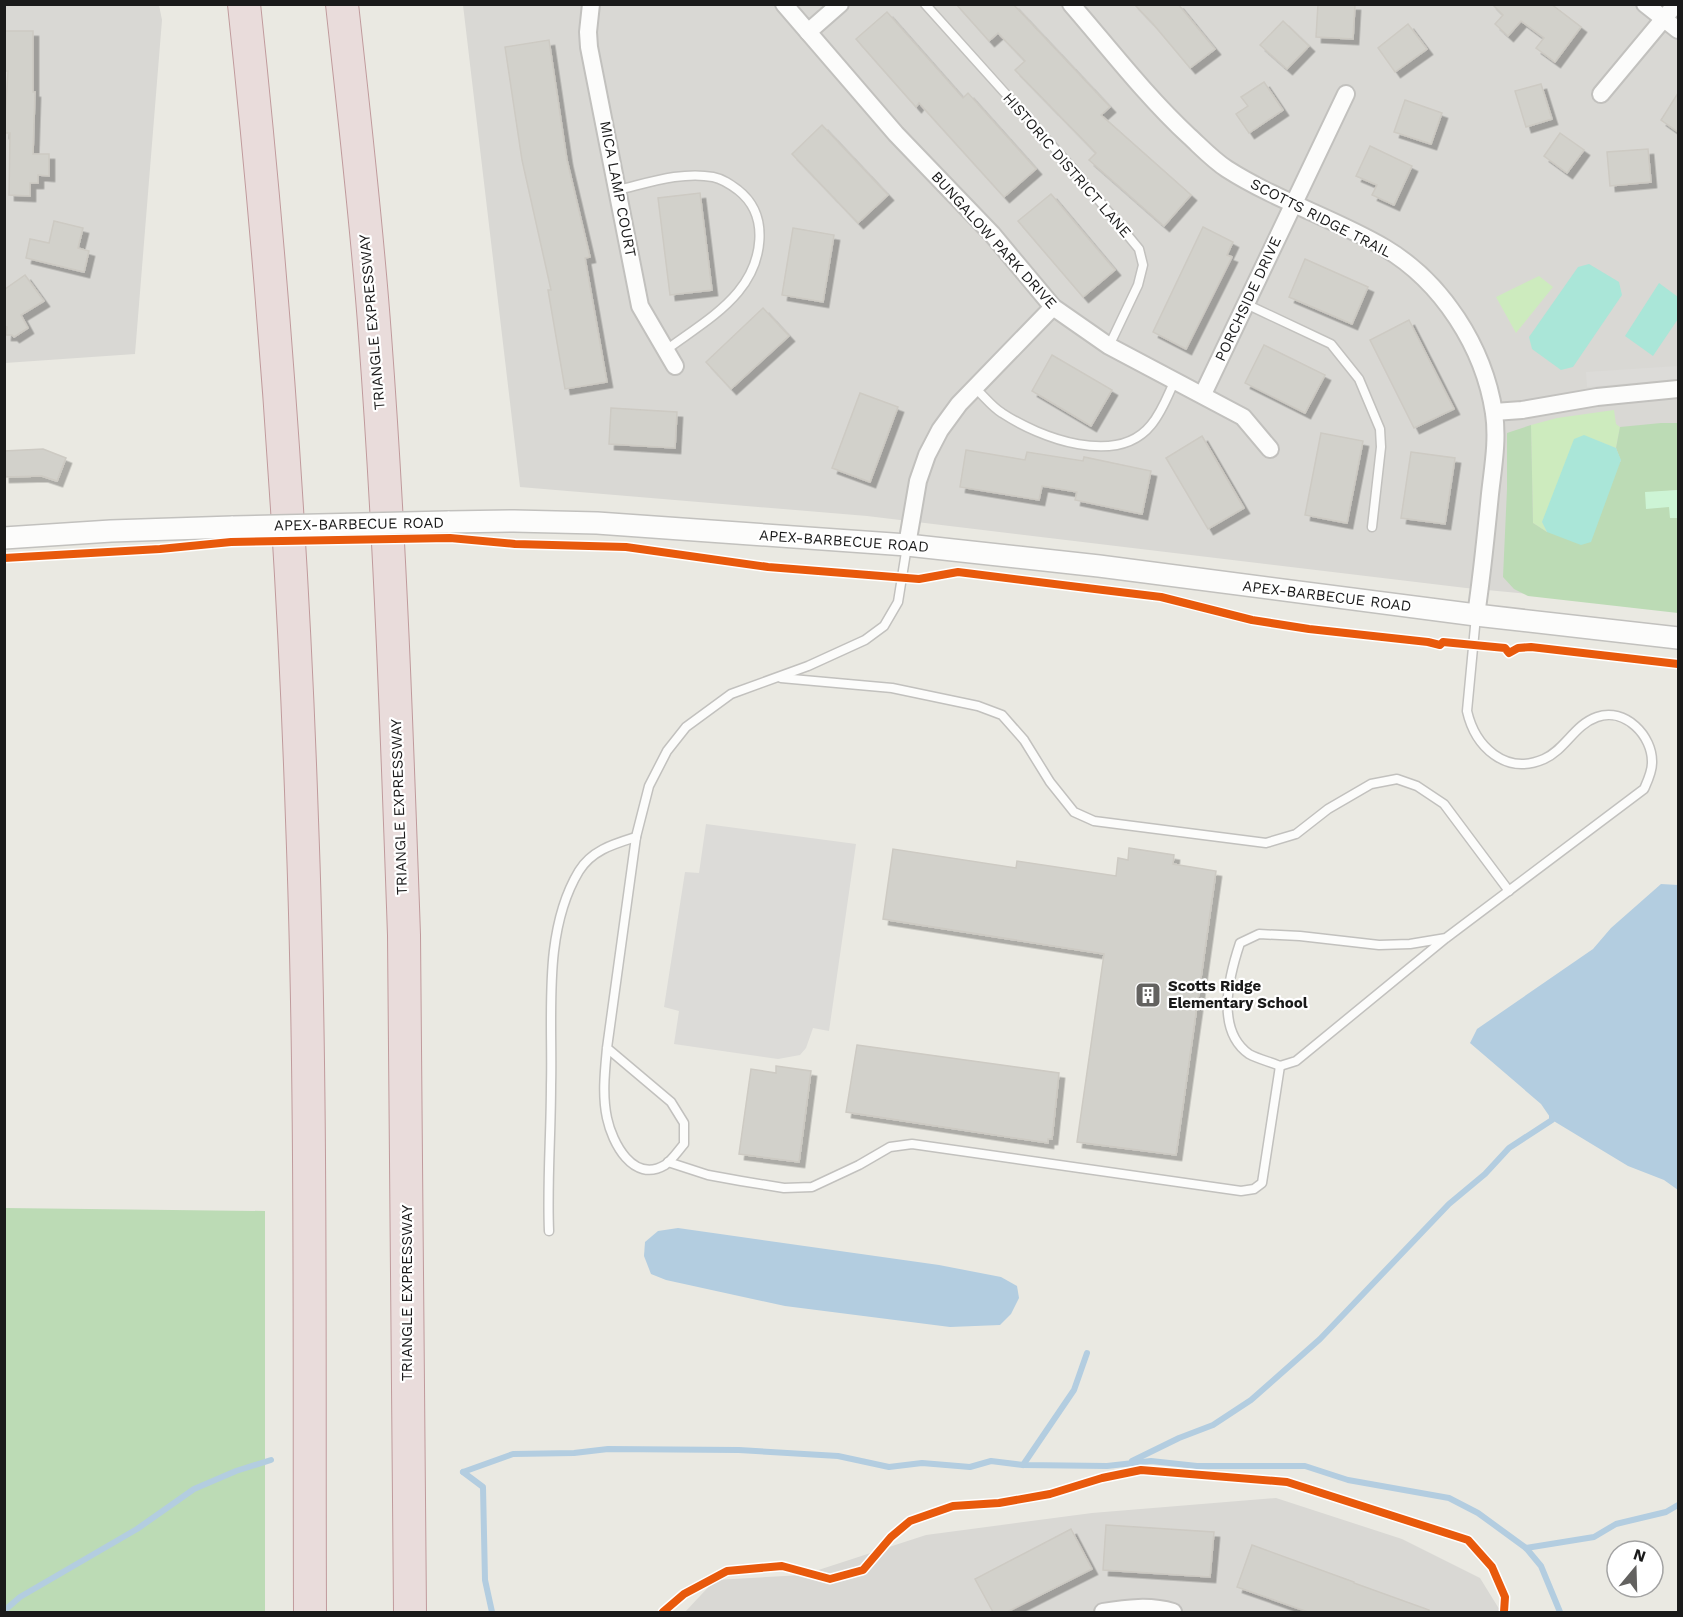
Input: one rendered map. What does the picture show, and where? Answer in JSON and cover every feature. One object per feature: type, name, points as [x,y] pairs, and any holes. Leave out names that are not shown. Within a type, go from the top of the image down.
[{"type":"highway","points":[[244,4],[260,153],[283,435],[302,810],[307,1060],[310,1612]]},
{"type":"highway","name":"TRIANGLE EXPRESSWAY","points":[[342,4],[375,335],[389,554],[404,935],[410,1612]]},
{"type":"street","name":"MICA LAMP COURT","points":[[591,4],[589,47],[640,306],[675,366]]},
{"type":"street","name":"BUNGALOW PARK DRIVE","points":[[784,4],[896,134],[992,234],[1053,307],[1109,346],[1243,417],[1270,449]]},
{"type":"street","points":[[808,32],[840,4]]},
{"type":"street","name":"SCOTTS RIDGE TRAIL","points":[[1071,4],[1166,114],[1224,167],[1258,188],[1384,247],[1413,267],[1439,293],[1464,330],[1476,353],[1494,412],[1495,452],[1476,615]]},
{"type":"street","points":[[1645,4],[1678,30]]},
{"type":"street","points":[[1601,94],[1676,4]]},
{"type":"street","name":"PORCHSIDE DRIVE","points":[[1203,394],[1346,94]]},
{"type":"street","points":[[907,545],[918,481],[927,455],[940,430],[959,404],[1053,307]]},
{"type":"street","points":[[1494,412],[1522,410],[1597,397],[1678,389]]},
{"type":"street","name":"APEX-BARBECUE ROAD","points":[[4,538],[233,526],[514,521],[597,523],[907,545],[1678,638]]},
{"type":"street","points":[[1103,1612],[1159,1608],[1173,1612]]},
{"type":"lane","name":"HISTORIC DISTRICT LANE","points":[[925,4],[1074,170],[1139,249],[1143,265],[1138,285],[1109,346]]},
{"type":"lane","points":[[618,190],[673,178],[715,177],[728,182],[746,196],[760,228],[760,246],[756,261],[737,293],[724,306],[666,350]]},
{"type":"lane","points":[[1246,304],[1331,344],[1359,379],[1380,429],[1381,447],[1372,527]]},
{"type":"lane","points":[[975,388],[1001,412],[1029,428],[1057,439],[1094,447],[1116,445],[1134,439],[1151,425],[1175,380]]},
{"type":"lane","points":[[607,1048],[671,1102],[684,1123],[684,1144],[664,1165],[647,1169],[632,1165],[614,1143],[606,1116],[604,1081],[607,1048],[636,837],[649,786],[667,751],[686,727],[731,694],[808,666],[866,640],[884,626],[898,602],[907,545]]},
{"type":"lane","points":[[1446,938],[1410,944],[1379,945],[1300,936],[1258,934],[1240,943],[1232,967],[1227,1005],[1233,1036],[1249,1054],[1280,1066],[1296,1061],[1446,938],[1644,789],[1651,774],[1653,761],[1650,748],[1643,733],[1627,720],[1600,716],[1584,723],[1545,759],[1505,761],[1493,755],[1478,739],[1470,726],[1467,711],[1476,615]]},
{"type":"lane","points":[[777,677],[892,688],[978,706],[1002,715],[1024,740],[1050,782],[1074,812],[1095,821],[1266,843],[1296,834],[1328,809],[1371,784],[1397,779],[1417,786],[1444,804],[1509,891]]},
{"type":"lane","points":[[549,1231],[553,954],[562,907],[580,869],[603,847],[636,837]]},
{"type":"lane","points":[[668,1162],[708,1175],[741,1181],[784,1188],[812,1187],[859,1165],[890,1147],[912,1144],[1241,1191],[1254,1189],[1262,1184],[1280,1066]]},
{"type":"shaded area","points":[[5,5],[159,5],[162,20],[135,354],[5,363]]},
{"type":"shaded area","points":[[463,5],[1678,5],[1678,608],[1466,588],[867,516],[520,487]]},
{"type":"shaded area","points":[[1589,264],[1619,282],[1622,295],[1573,367],[1561,370],[1532,349],[1529,337],[1578,267]]},
{"type":"shaded area","points":[[1659,283],[1678,297],[1678,319],[1653,356],[1625,336]]},
{"type":"shaded area","points":[[1678,366],[1678,379],[1587,387],[1586,372]]},
{"type":"shaded area","points":[[1584,435],[1616,448],[1621,460],[1591,542],[1581,545],[1547,532],[1542,522],[1574,439]]},
{"type":"shaded area","points":[[706,824],[856,844],[829,1031],[813,1028],[806,1048],[800,1055],[778,1059],[674,1044],[679,1011],[664,1007],[685,872],[699,873]]},
{"type":"shaded area","points":[[1661,884],[1678,885],[1678,1190],[1664,1180],[1628,1166],[1552,1120],[1541,1104],[1470,1043],[1477,1029],[1593,949],[1611,928]]},
{"type":"shaded area","points":[[678,1228],[939,1265],[1001,1277],[1017,1286],[1019,1298],[1011,1314],[1000,1325],[950,1327],[785,1306],[666,1280],[651,1274],[644,1256],[645,1242],[658,1231]]},
{"type":"shaded area","points":[[1276,1498],[1402,1539],[1480,1578],[1501,1612],[685,1612],[715,1580],[803,1575],[926,1535],[1092,1513]]},
{"type":"green space","points":[[1539,276],[1553,287],[1516,333],[1496,297]]},
{"type":"green space","points":[[1614,410],[1616,424],[1620,427],[1616,448],[1584,436],[1542,522],[1547,532],[1533,523],[1531,425],[1557,418]]},
{"type":"green space","points":[[1678,423],[1678,490],[1645,493],[1670,507],[1670,518],[1678,518],[1678,613],[1528,596],[1514,589],[1503,577],[1507,433],[1531,425],[1533,523],[1547,532],[1621,461],[1616,448],[1620,427]]},
{"type":"green space","points":[[1678,490],[1678,518],[1670,518],[1669,507],[1646,509],[1645,492]]},
{"type":"green space","points":[[5,1208],[265,1211],[265,1612],[5,1612]]},
{"type":"building","points":[[956,4],[1013,4],[1110,107],[1101,115],[1191,195],[1164,226],[1089,160],[1096,153],[1015,70],[1025,61],[998,33],[989,41]]},
{"type":"building","points":[[1134,4],[1178,4],[1215,49],[1190,68]]},
{"type":"building","points":[[1318,4],[1355,5],[1353,39],[1316,37]]},
{"type":"building","points":[[1492,4],[1551,4],[1581,27],[1555,62],[1536,48],[1544,38],[1521,21],[1508,36],[1495,24],[1503,15]]},
{"type":"building","points":[[887,12],[963,98],[968,93],[1036,169],[1004,197],[919,103],[916,107],[856,39]]},
{"type":"building","points":[[1283,21],[1309,46],[1287,69],[1260,45]]},
{"type":"building","points":[[1408,24],[1427,49],[1395,72],[1378,48]]},
{"type":"building","points":[[4,31],[33,31],[33,92],[35,92],[33,154],[49,154],[49,176],[38,175],[38,183],[30,183],[30,196],[9,195],[10,133],[4,133],[8,71],[4,71]]},
{"type":"building","points":[[549,40],[567,160],[590,257],[585,258],[607,382],[565,389],[548,290],[551,290],[522,160],[505,47]]},
{"type":"building","points":[[1264,82],[1283,110],[1249,133],[1236,114],[1248,106],[1241,97]]},
{"type":"building","points":[[1541,84],[1552,119],[1526,127],[1515,91]]},
{"type":"building","points":[[1678,93],[1678,132],[1661,120]]},
{"type":"building","points":[[1405,100],[1442,113],[1431,144],[1394,132]]},
{"type":"building","points":[[822,125],[888,195],[858,223],[792,154]]},
{"type":"building","points":[[1560,133],[1584,150],[1567,173],[1544,156]]},
{"type":"building","points":[[1370,146],[1412,166],[1394,205],[1372,195],[1377,185],[1356,176]]},
{"type":"building","points":[[1648,149],[1651,182],[1610,186],[1607,152]]},
{"type":"building","points":[[700,193],[712,290],[670,295],[658,198]]},
{"type":"building","points":[[1051,194],[1115,270],[1083,297],[1018,221]]},
{"type":"building","points":[[54,221],[83,228],[78,248],[89,251],[84,272],[26,258],[30,239],[49,243]]},
{"type":"building","points":[[1203,227],[1233,242],[1227,255],[1232,257],[1186,349],[1153,332]]},
{"type":"building","points":[[793,228],[834,235],[823,302],[782,295]]},
{"type":"building","points":[[1305,259],[1368,287],[1352,324],[1289,297]]},
{"type":"building","points":[[25,275],[44,301],[21,315],[28,328],[14,337],[6,335],[7,327],[4,326],[4,288]]},
{"type":"building","points":[[763,308],[789,336],[731,389],[706,362]]},
{"type":"building","points":[[1409,320],[1454,409],[1414,428],[1370,340]]},
{"type":"building","points":[[1264,345],[1325,375],[1305,413],[1245,383]]},
{"type":"building","points":[[1052,355],[1112,390],[1091,426],[1032,391]]},
{"type":"building","points":[[860,393],[898,407],[870,482],[832,468]]},
{"type":"building","points":[[611,408],[677,412],[675,448],[609,444]]},
{"type":"building","points":[[1321,433],[1363,441],[1347,523],[1305,515]]},
{"type":"building","points":[[1202,436],[1244,508],[1208,529],[1166,458]]},
{"type":"building","points":[[43,449],[66,458],[57,481],[42,476],[4,477],[4,451]]},
{"type":"building","points":[[966,450],[1025,460],[1027,452],[1083,461],[1084,457],[1151,471],[1142,514],[1075,500],[1077,492],[1042,486],[1039,500],[960,487]]},
{"type":"building","points":[[1411,452],[1455,458],[1445,524],[1401,518]]},
{"type":"building","name":"Scotts Ridge Elementary School","points":[[1129,848],[1174,855],[1173,864],[1216,871],[1176,1155],[1077,1142],[1104,954],[883,919],[893,849],[1016,868],[1017,861],[1116,876],[1118,858],[1128,860]]},
{"type":"building","points":[[857,1045],[1059,1073],[1052,1139],[1048,1139],[1048,1143],[846,1112]]},
{"type":"building","points":[[776,1066],[811,1071],[799,1162],[739,1154],[751,1069],[776,1073]]},
{"type":"building","points":[[1106,1525],[1214,1532],[1210,1577],[1103,1570]]},
{"type":"building","points":[[1071,1529],[1092,1569],[1007,1612],[993,1612],[975,1579]]},
{"type":"building","points":[[1252,1545],[1429,1610],[1429,1612],[1308,1612],[1237,1587]]},
{"type":"waterway","points":[[1132,1461],[1179,1438],[1213,1425],[1251,1400],[1320,1339],[1449,1204],[1485,1174],[1509,1148],[1552,1120],[1552,1113]]},
{"type":"waterway","points":[[1023,1465],[1074,1390],[1087,1353]]},
{"type":"waterway","points":[[463,1472],[513,1454],[574,1453],[608,1449],[739,1450],[838,1456],[889,1467],[922,1463],[970,1467],[991,1461],[1023,1465],[1107,1466],[1151,1461],[1197,1466],[1305,1466],[1348,1480],[1449,1498],[1478,1513],[1526,1548],[1541,1566],[1560,1612]]},
{"type":"waterway","points":[[4,1611],[20,1597],[137,1529],[194,1489],[236,1471],[271,1460]]},
{"type":"waterway","points":[[463,1472],[483,1487],[485,1580],[492,1612]]},
{"type":"waterway","points":[[1526,1548],[1594,1537],[1616,1524],[1666,1512],[1678,1505]]},
{"type":"cycle path","points":[[4,558],[160,549],[231,542],[450,538],[515,544],[626,547],[768,567],[919,579],[958,572],[1161,597],[1252,620],[1309,629],[1440,645],[1443,642],[1505,648],[1509,653],[1518,648],[1531,647],[1678,664]]},
{"type":"cycle path","points":[[663,1612],[684,1594],[727,1571],[782,1566],[830,1579],[863,1570],[891,1537],[910,1521],[953,1506],[999,1503],[1050,1494],[1102,1478],[1141,1470],[1287,1482],[1468,1540],[1492,1567],[1505,1597],[1504,1612]]},
{"type":"place","name":"Scotts Ridge Elementary School","points":[[1148,995]]}]
